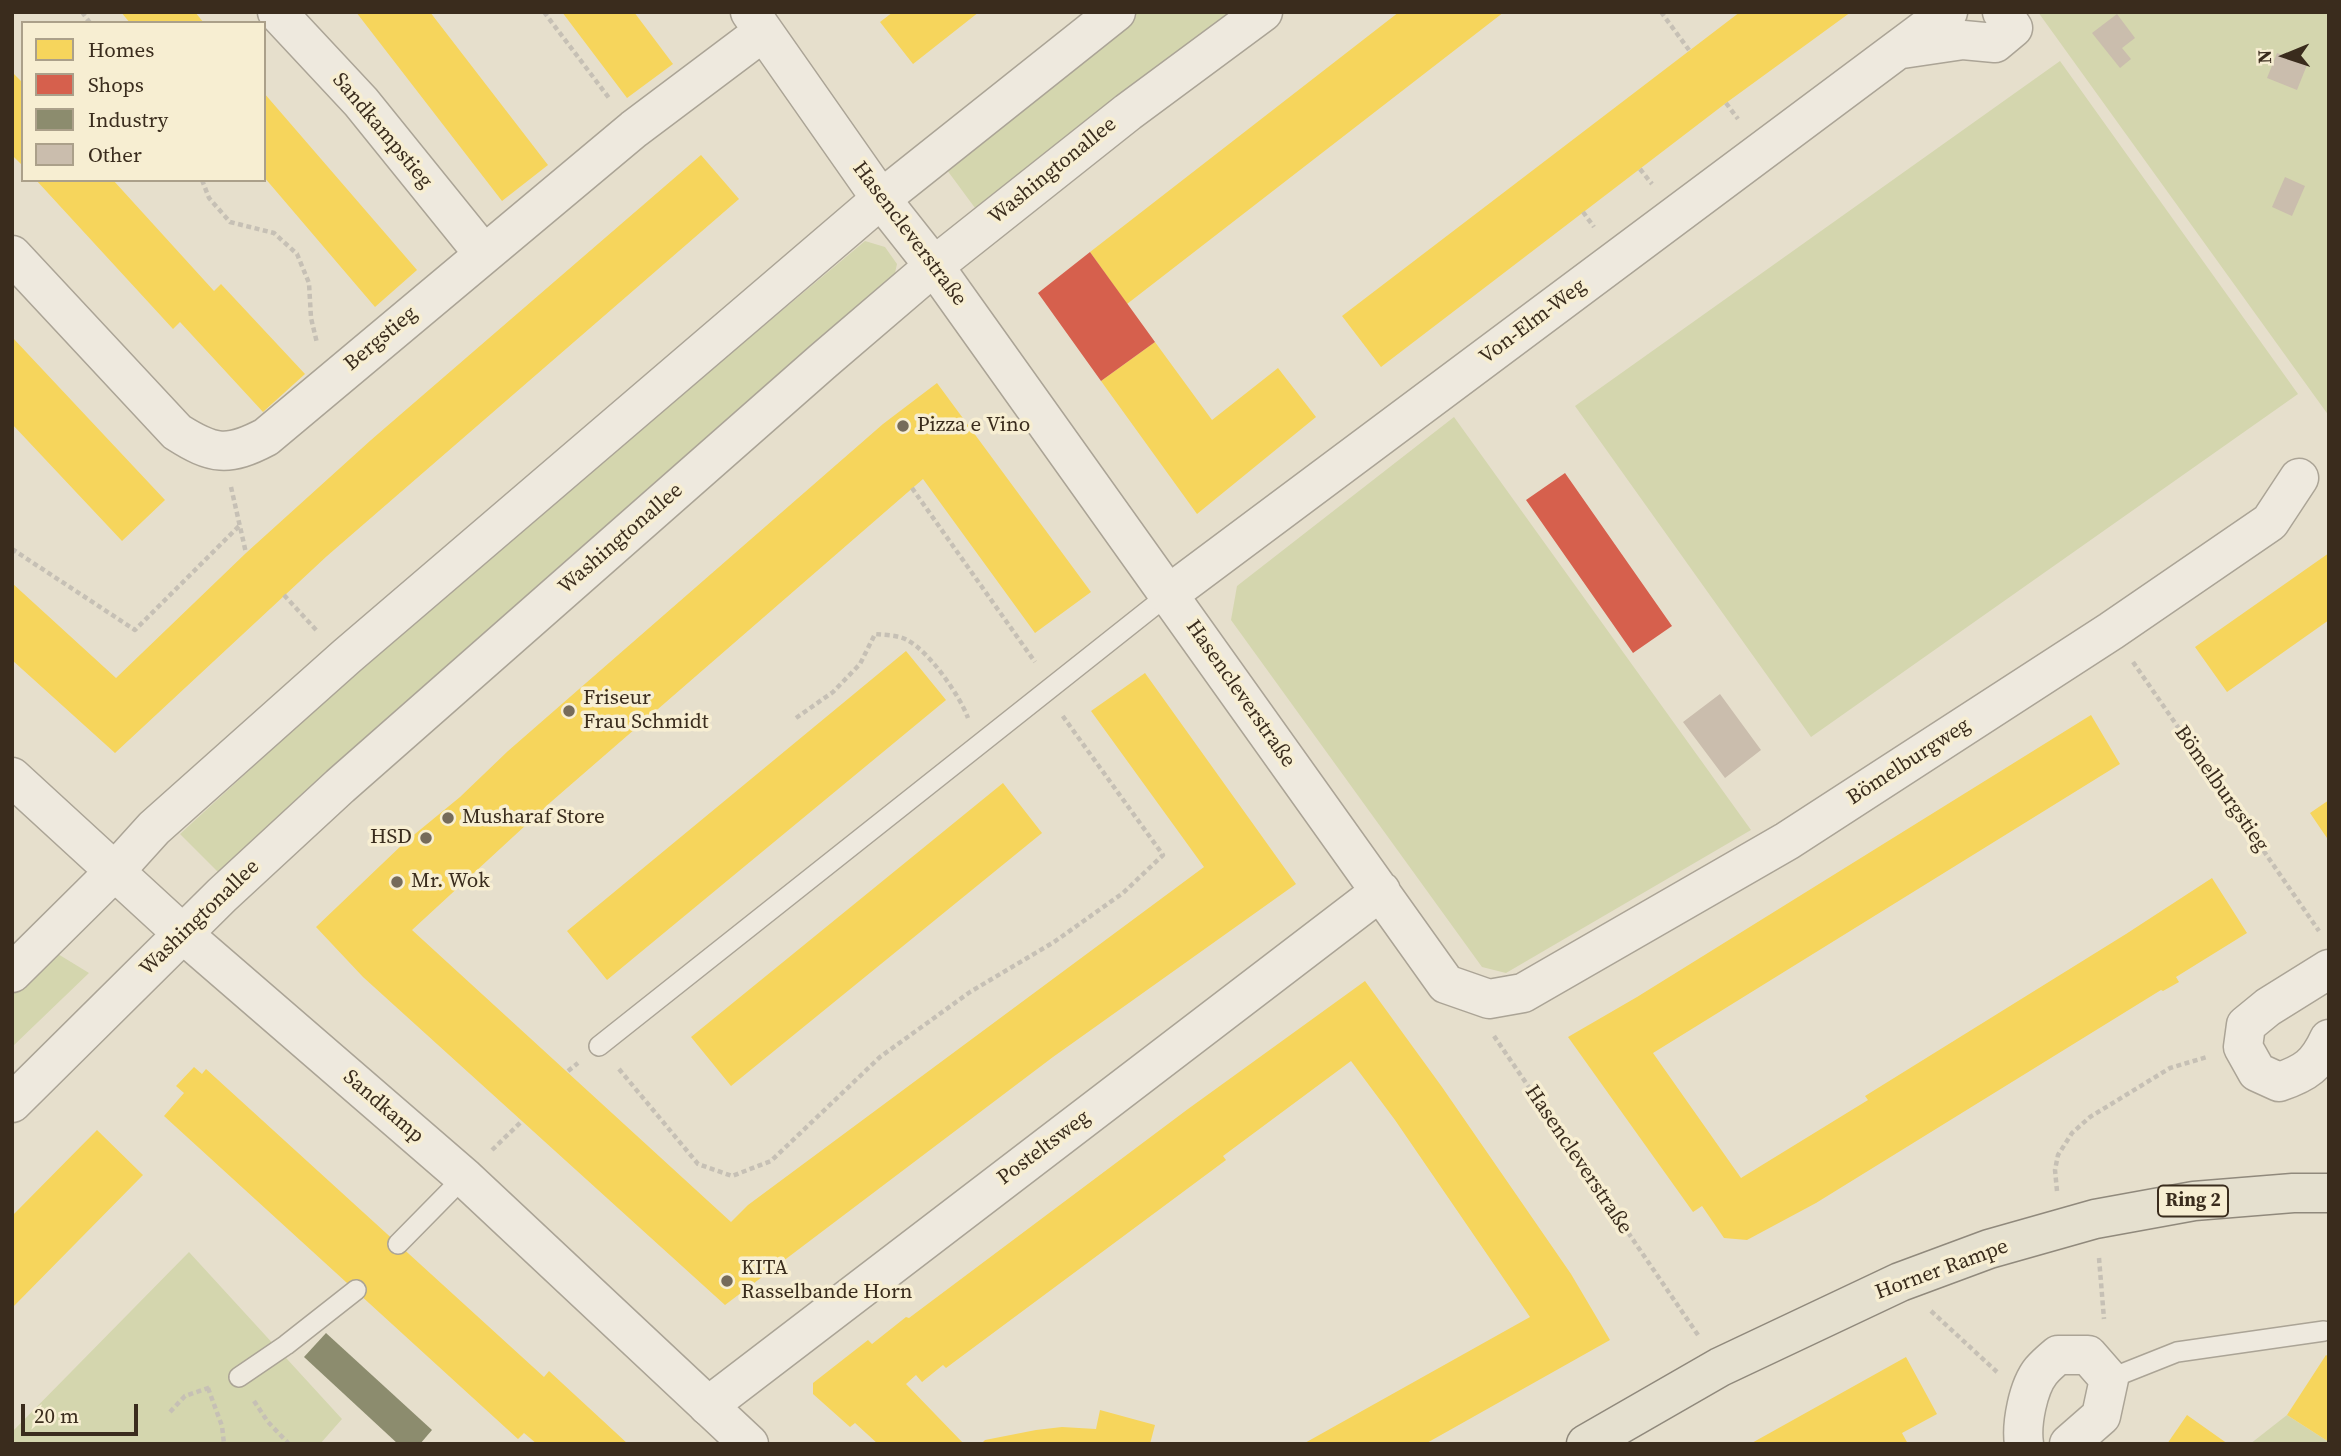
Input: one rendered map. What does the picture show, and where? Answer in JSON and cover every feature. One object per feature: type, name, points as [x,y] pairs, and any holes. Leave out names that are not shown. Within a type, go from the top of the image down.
[{"type":"main road","name":"Horner Rampe","points":[[1586,1444],[1720,1367],[1900,1282],[1989,1249],[2078,1224],[2194,1201],[2293,1193],[2329,1193]]},
{"type":"street","name":"Sandkampstieg","points":[[277,12],[361,102],[483,253]]},
{"type":"street","points":[[12,973],[116,870],[154,828],[343,660],[881,199],[1115,12]]},
{"type":"street","name":"Washingtonallee","points":[[12,1103],[222,895],[340,786],[934,266],[1128,112],[1263,12]]},
{"type":"street","name":"Von-Elm-Weg","points":[[1169,594],[1948,12]]},
{"type":"street","name":"Von-Elm-Weg","points":[[1896,49],[1964,40],[1995,43],[2013,28],[2003,12]]},
{"type":"street","name":"Bergstieg","points":[[223,453],[244,449],[267,437],[634,129],[756,22]]},
{"type":"street","name":"Hasencleverstraße","points":[[756,22],[881,199],[934,266],[1446,984],[1489,999]]},
{"type":"street","points":[[12,255],[177,432],[201,447],[223,453]]},
{"type":"street","name":"Bömelburgweg","points":[[1489,999],[1523,993],[1787,841],[2111,631],[2270,522],[2299,478]]},
{"type":"street","name":"Sandkamp","points":[[12,777],[183,934],[464,1177],[749,1444]]},
{"type":"street","name":"Posteltsweg","points":[[708,1406],[1381,891]]},
{"type":"street","points":[[2326,953],[2246,1025],[2243,1047],[2257,1072],[2280,1082],[2303,1074],[2321,1056],[2329,1039]]},
{"type":"street","points":[[2024,1444],[2022,1431],[2028,1401],[2039,1373],[2058,1355],[2088,1355],[2109,1380],[2101,1416],[2069,1444]]},
{"type":"lane","points":[[599,1046],[1169,594]]},
{"type":"lane","points":[[398,1244],[464,1177]]},
{"type":"lane","points":[[239,1377],[286,1345],[356,1290]]},
{"type":"lane","points":[[2109,1380],[2178,1352],[2324,1331]]},
{"type":"path","points":[[544,12],[634,129]]},
{"type":"path","points":[[1661,12],[1689,50]]},
{"type":"path","points":[[203,182],[209,198],[230,222],[274,233],[297,254],[309,283],[311,318],[319,349],[337,376]]},
{"type":"path","points":[[223,453],[246,553]]},
{"type":"path","points":[[599,1046],[698,1164],[732,1176],[771,1161],[880,1057],[970,992],[1054,942],[1123,893],[1163,855],[912,488]]},
{"type":"path","points":[[12,548],[135,630],[240,524]]},
{"type":"path","points":[[284,595],[343,660]]},
{"type":"path","name":"Bömelburgstieg","points":[[2111,631],[2326,953]]},
{"type":"path","points":[[796,718],[833,692],[860,664],[875,634],[908,640],[944,676],[963,704],[982,743]]},
{"type":"path","name":"Hasencleverstraße","points":[[1489,999],[1493,1035],[1720,1367]]},
{"type":"path","points":[[2109,1380],[2078,1224],[2055,1170],[2058,1155],[2072,1133],[2090,1117],[2170,1068]]},
{"type":"path","points":[[1900,1282],[2028,1401]]},
{"type":"path","points":[[208,1388],[222,1426],[224,1444]]},
{"type":"green space","points":[[1133,12],[1248,12],[978,212],[944,166]]},
{"type":"green space","points":[[2038,12],[2329,12],[2329,416]]},
{"type":"green space","points":[[2060,61],[2298,394],[1811,737],[1575,406]]},
{"type":"green space","points":[[865,241],[885,247],[897,264],[893,282],[224,878],[180,834],[415,618]]},
{"type":"green space","points":[[1454,417],[1751,830],[1506,973],[1482,967],[1231,620],[1237,586]]},
{"type":"green space","points":[[53,951],[89,973],[12,1047],[12,992]]},
{"type":"green space","points":[[189,1252],[342,1419],[320,1444],[12,1444],[12,1432]]},
{"type":"green space","points":[[2287,1415],[2329,1442],[2329,1444],[2250,1444]]},
{"type":"building: Homes","points":[[121,12],[195,12],[202,21],[128,21]]},
{"type":"building: Homes","points":[[356,12],[430,12],[548,165],[502,201]]},
{"type":"building: Homes","points":[[562,12],[634,12],[673,64],[627,98]]},
{"type":"building: Homes","points":[[893,12],[979,12],[913,64],[880,22]]},
{"type":"building: Homes","points":[[1399,12],[1504,12],[1127,304],[1090,252]]},
{"type":"building: Homes","points":[[1740,12],[1851,12],[1726,103],[1381,367],[1342,316]]},
{"type":"building: Homes","points":[[12,72],[21,81],[21,164],[12,155]]},
{"type":"building: Homes","points":[[266,95],[417,270],[375,307],[266,179]]},
{"type":"building: Homes","points":[[701,155],[739,199],[327,556],[115,753],[12,660],[12,583],[116,678],[246,553],[371,440]]},
{"type":"building: Homes","points":[[38,182],[115,182],[214,291],[221,284],[305,374],[263,412],[180,322],[173,329]]},
{"type":"building: Homes","points":[[12,337],[165,500],[122,541],[12,424]]},
{"type":"building: Homes","points":[[1155,342],[1212,420],[1278,368],[1316,417],[1197,514],[1101,381]]},
{"type":"building: Homes","points":[[937,383],[1091,592],[1035,633],[923,479],[552,801],[412,930],[731,1222],[748,1205],[1204,867],[1091,711],[1145,673],[1296,884],[1053,1057],[725,1305],[363,977],[316,927],[404,843],[460,797],[508,751],[883,424]]},
{"type":"building: Homes","points":[[2329,553],[2329,620],[2227,692],[2195,647]]},
{"type":"building: Homes","points":[[906,651],[946,700],[607,980],[567,931]]},
{"type":"building: Homes","points":[[2091,715],[2120,764],[1653,1053],[1741,1178],[1868,1100],[1865,1096],[2212,878],[2247,933],[2176,977],[2179,982],[2161,990],[1816,1203],[1747,1240],[1724,1238],[1702,1206],[1693,1212],[1568,1037],[1637,997]]},
{"type":"building: Homes","points":[[1003,783],[1042,833],[731,1086],[691,1037]]},
{"type":"building: Homes","points":[[2329,800],[2329,841],[2310,813]]},
{"type":"building: Homes","points":[[1365,981],[1571,1274],[1610,1340],[1425,1444],[1303,1444],[1530,1317],[1395,1120],[1351,1061],[1223,1156],[1226,1160],[946,1368],[943,1365],[922,1382],[916,1375],[906,1384],[964,1444],[878,1444],[855,1423],[850,1427],[813,1394],[813,1383],[868,1340],[872,1344],[906,1317],[909,1318],[1188,1109]]},
{"type":"building: Homes","points":[[194,1067],[202,1074],[206,1069],[544,1377],[549,1371],[628,1444],[537,1444],[524,1433],[518,1439],[164,1116],[184,1093],[176,1086]]},
{"type":"building: Homes","points":[[97,1130],[143,1175],[12,1308],[12,1216]]},
{"type":"building: Homes","points":[[2326,1355],[2329,1357],[2329,1442],[2287,1415]]},
{"type":"building: Homes","points":[[1906,1357],[1937,1414],[1902,1433],[1908,1444],[1750,1444]]},
{"type":"building: Homes","points":[[1100,1410],[1155,1425],[1150,1444],[981,1444],[985,1440],[1036,1430],[1062,1427],[1096,1429]]},
{"type":"building: Homes","points":[[2187,1415],[2228,1444],[2167,1444]]},
{"type":"building: Shops","points":[[1090,252],[1155,342],[1101,381],[1038,293]]},
{"type":"building: Shops","points":[[1565,473],[1672,626],[1633,653],[1526,500]]},
{"type":"building: Industry","points":[[326,1333],[432,1430],[420,1444],[398,1444],[304,1357]]},
{"type":"building: Other","points":[[2117,14],[2135,38],[2122,48],[2131,59],[2120,68],[2092,33]]},
{"type":"building: Other","points":[[2277,53],[2307,65],[2297,90],[2267,78]]},
{"type":"building: Other","points":[[2285,177],[2305,186],[2292,216],[2272,207]]},
{"type":"building: Other","points":[[1720,694],[1761,750],[1725,778],[1683,722]]},
{"type":"place","name":"Pizza e Vino","points":[[903,426]]},
{"type":"place","name":"Friseur Frau Schmidt","points":[[569,711]]},
{"type":"place","name":"Musharaf Store","points":[[448,818]]},
{"type":"place","name":"HSD","points":[[426,838]]},
{"type":"place","name":"Mr. Wok","points":[[397,882]]},
{"type":"place","name":"KITA Rasselbande Horn","points":[[727,1281]]}]
